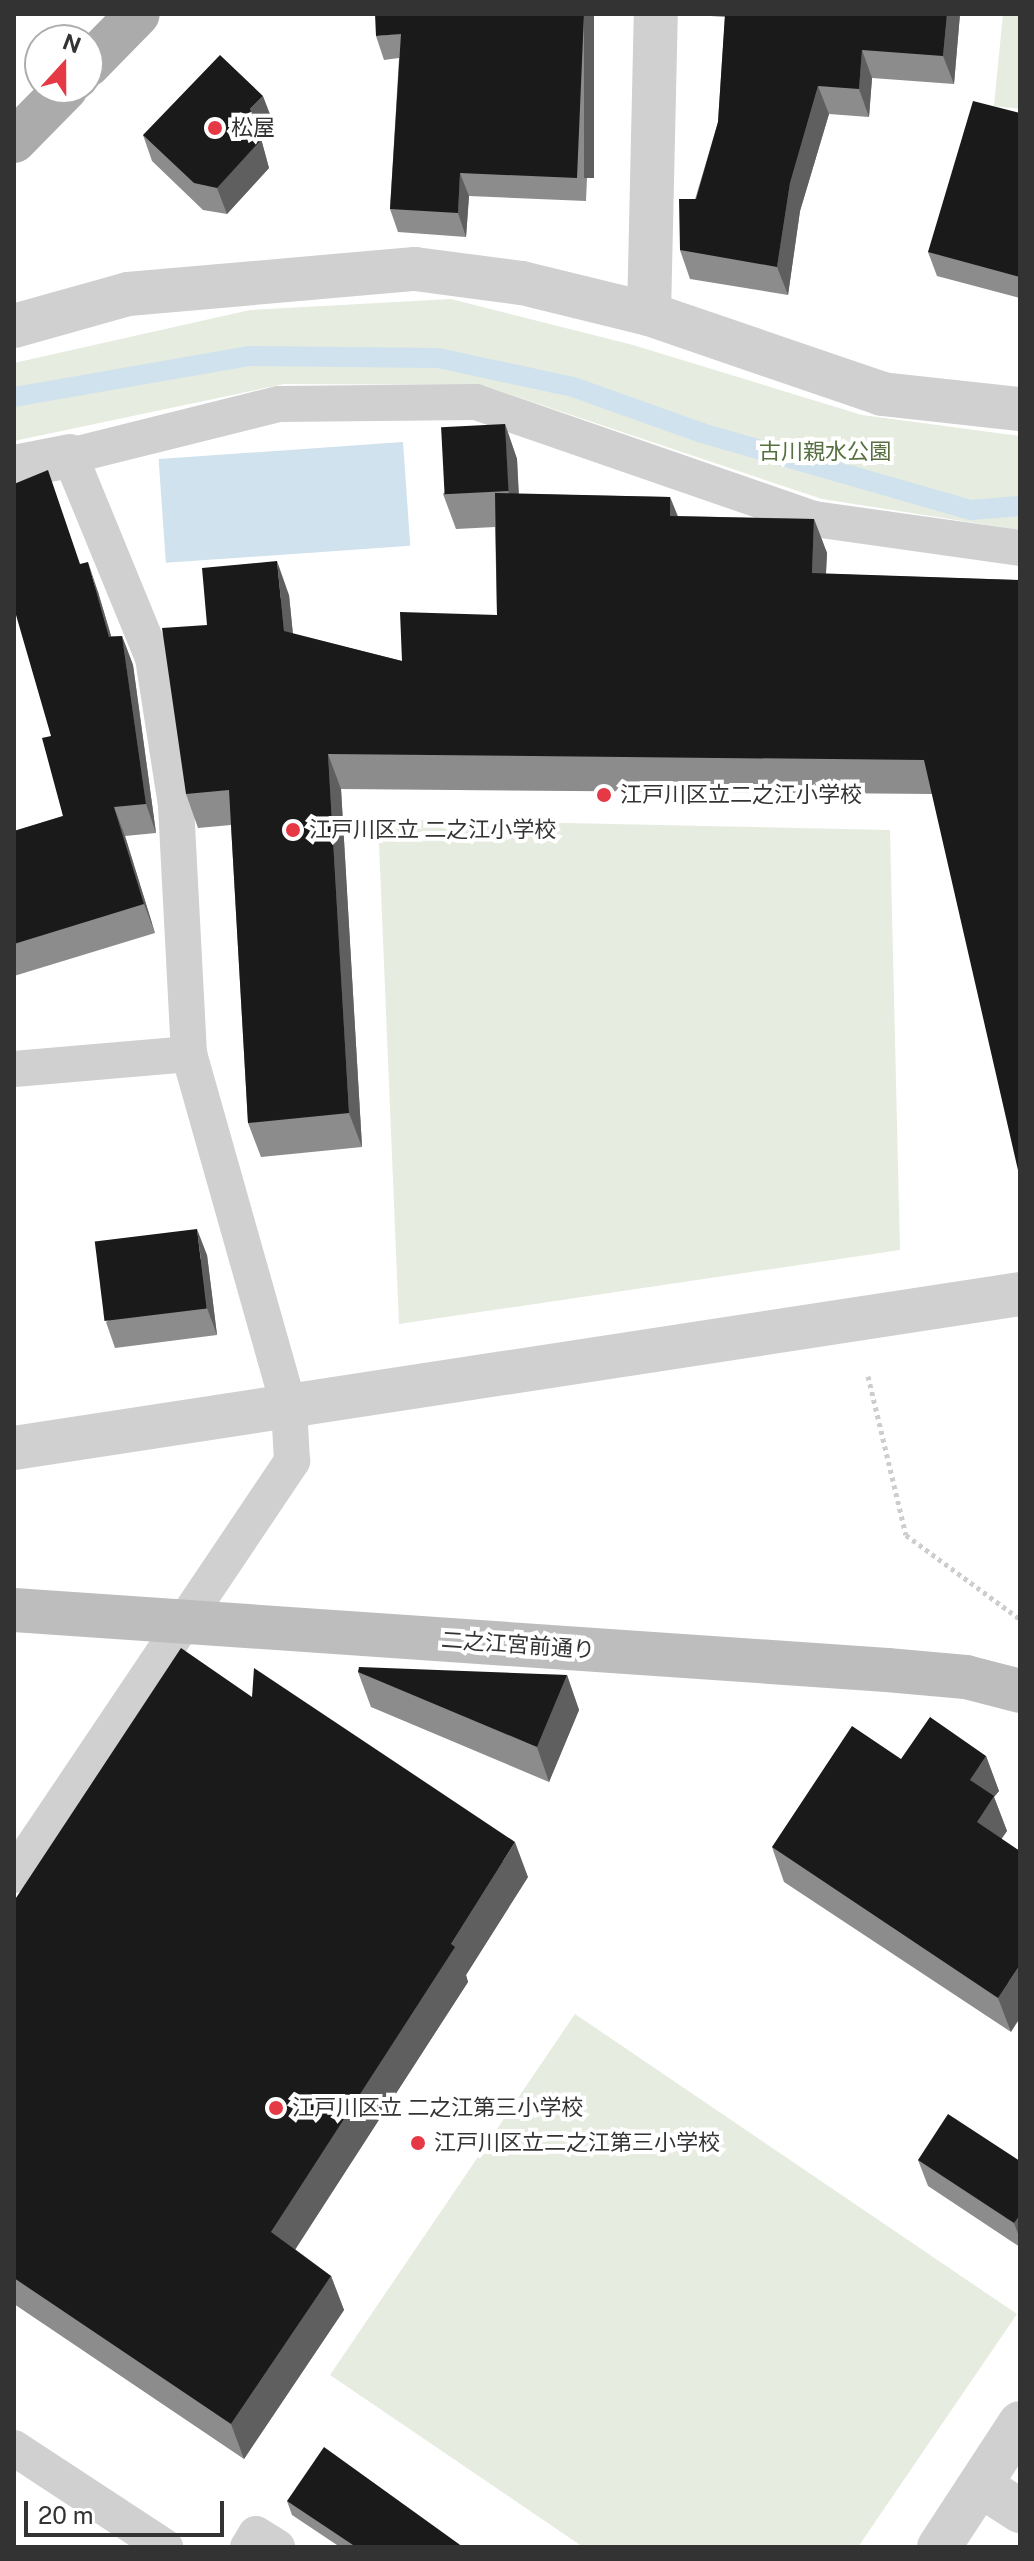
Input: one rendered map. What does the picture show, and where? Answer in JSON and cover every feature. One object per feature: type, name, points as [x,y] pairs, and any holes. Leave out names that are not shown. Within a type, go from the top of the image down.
[{"type":"main road","points":[[104,49],[138,14]]},
{"type":"main road","points":[[14,141],[50,104]]},
{"type":"street","points":[[649,314],[656,14]]},
{"type":"street","points":[[14,326],[128,294],[415,269],[522,283],[649,314],[882,394],[1020,409]]},
{"type":"street","points":[[14,467],[70,456]]},
{"type":"street","points":[[14,1448],[1020,1294]]},
{"type":"street","name":"二之江宮前通り","points":[[14,1610],[887,1670],[966,1677],[1020,1691]]},
{"type":"street","points":[[939,2547],[1020,2423]]},
{"type":"street","points":[[980,2485],[1020,2511]]},
{"type":"lane","points":[[14,1875],[179,1622],[292,1461],[289,1407],[189,1054],[176,805],[153,658],[70,456],[278,404],[476,402],[814,519],[1020,548]]},
{"type":"lane","points":[[14,1069],[189,1054]]},
{"type":"lane","points":[[14,2448],[165,2547]]},
{"type":"lane","points":[[248,2547],[256,2534],[277,2547]]},
{"type":"path","points":[[866,1370],[906,1535],[1020,1619]]},
{"type":"green space","points":[[1003,14],[1020,14],[1020,109],[994,106]]},
{"type":"green space","name":"古川親水公園","points":[[451,299],[633,345],[862,415],[1020,436],[1020,530],[822,499],[482,385],[284,384],[14,441],[14,363],[250,310]]},
{"type":"green space","points":[[378,819],[890,830],[900,1250],[399,1324]]},
{"type":"green space","points":[[575,2014],[1017,2314],[858,2547],[583,2547],[330,2375]]},
{"type":"water","points":[[403,442],[410,546],[166,563],[159,459]]},
{"type":"building","points":[[375,14],[584,14],[577,178],[460,173],[458,213],[390,209],[401,34],[376,36]]},
{"type":"building","points":[[725,14],[947,14],[943,56],[862,50],[859,89],[818,86],[790,183],[777,267],[680,250],[679,199],[696,199],[718,122]]},
{"type":"building","points":[[220,55],[263,96],[250,109],[259,142],[217,188],[194,183],[143,135]]},
{"type":"building","points":[[973,101],[1020,113],[1020,277],[928,252]]},
{"type":"building","points":[[505,424],[509,491],[445,494],[441,427]]},
{"type":"building","points":[[48,470],[80,564],[88,562],[109,637],[122,636],[146,804],[114,807],[144,904],[14,944],[14,831],[63,816],[42,738],[51,736],[14,608],[14,484]]},
{"type":"building","name":"江戸川区立 二之江小学校","points":[[495,493],[670,497],[670,516],[814,519],[812,573],[1020,580],[1020,1179],[924,760],[328,754],[349,1113],[248,1123],[229,790],[186,794],[162,628],[207,625],[202,568],[277,561],[284,631],[402,661],[400,612],[497,615]]},
{"type":"building","points":[[197,1229],[207,1308],[105,1321],[95,1242]]},
{"type":"building","points":[[181,1648],[252,1697],[254,1668],[515,1842],[451,1944],[455,1947],[271,2232],[331,2276],[231,2424],[14,2278],[14,1901]]},
{"type":"building","points":[[359,1667],[567,1675],[537,1747],[358,1672]]},
{"type":"building","points":[[930,1717],[986,1756],[970,1780],[994,1796],[977,1822],[1020,1851],[1020,1965],[998,1998],[772,1847],[852,1726],[901,1759]]},
{"type":"building","points":[[948,2114],[1020,2161],[1020,2215],[1014,2223],[918,2160]]},
{"type":"building","points":[[324,2447],[463,2547],[356,2547],[287,2501]]},
{"type":"waterway","points":[[14,397],[248,356],[438,358],[573,387],[702,433],[971,510],[1020,506]]},
{"type":"place","name":"松屋","points":[[215,128]]},
{"type":"place","name":"江戸川区立二之江小学校","points":[[604,795]]},
{"type":"place","name":"江戸川区立 二之江小学校","points":[[293,830]]},
{"type":"place","name":"江戸川区立 二之江第三小学校","points":[[276,2108]]},
{"type":"place","name":"江戸川区立二之江第三小学校","points":[[418,2143]]}]
